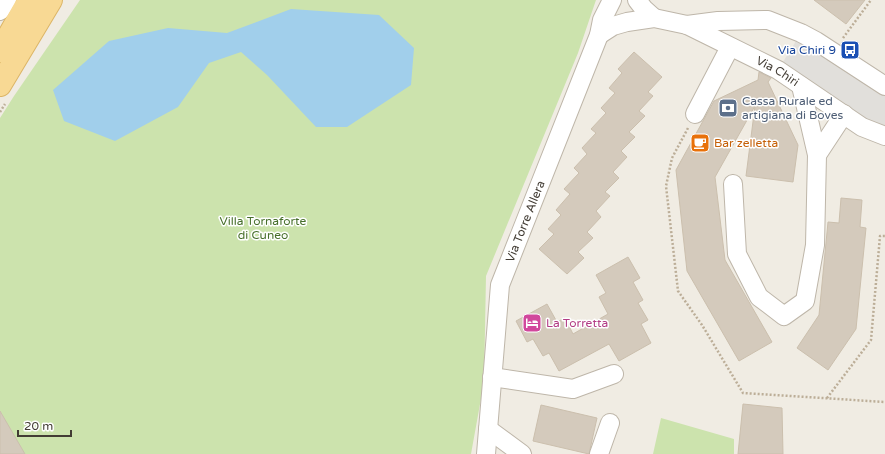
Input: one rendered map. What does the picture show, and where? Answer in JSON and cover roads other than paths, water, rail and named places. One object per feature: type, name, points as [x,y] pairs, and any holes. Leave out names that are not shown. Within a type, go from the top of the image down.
[{"type":"main road","points":[[0,51],[29,0]]},
{"type":"main road","points":[[0,85],[51,0]]},
{"type":"street","points":[[0,10],[7,0]]},
{"type":"street","name":"Via Torre Allera","points":[[486,454],[500,285],[599,35],[602,20],[612,0]]},
{"type":"street","points":[[637,0],[654,18]]},
{"type":"street","name":"Via Chiri","points":[[599,35],[614,26],[627,22],[654,18],[687,25],[778,70],[862,127],[885,136]]},
{"type":"street","name":"Via Chiri","points":[[687,25],[768,20],[801,33],[816,41],[885,86]]},
{"type":"street","points":[[695,114],[730,47]]},
{"type":"street","points":[[733,184],[737,254],[759,297],[784,316],[805,301],[816,245],[817,155],[801,86]]},
{"type":"street","points":[[817,155],[844,114]]},
{"type":"street","points":[[492,377],[573,389],[614,374]]},
{"type":"street","points":[[599,454],[610,424]]},
{"type":"street","points":[[488,429],[522,454]]},
{"type":"water","points":[[291,9],[379,15],[414,48],[411,85],[347,127],[316,127],[267,75],[241,52],[209,63],[178,107],[115,141],[64,121],[53,90],[109,41],[168,28],[227,33]]},
{"type":"place","name":"Via Chiri 9","points":[[850,50]]},
{"type":"place","name":"Cassa Rurale ed artigiana di Boves","points":[[728,108]]},
{"type":"place","name":"Bar zelletta","points":[[700,143]]},
{"type":"place","name":"La Torretta","points":[[532,323]]},
{"type":"park label","name":"Villa Tornaforte di Cuneo","points":[[263,228]]}]
